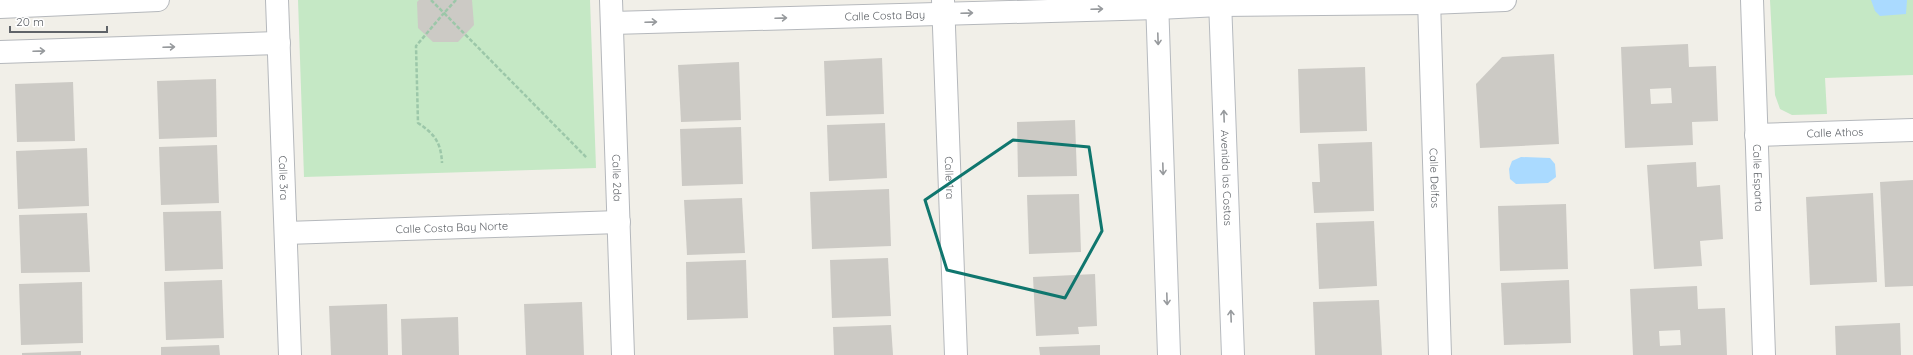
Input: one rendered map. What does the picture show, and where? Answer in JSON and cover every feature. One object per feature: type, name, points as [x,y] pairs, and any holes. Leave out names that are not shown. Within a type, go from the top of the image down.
[{"type":"street","points":[[0,7],[158,0]]},
{"type":"street","name":"Calle 3ra","points":[[278,0],[290,355]]},
{"type":"street","name":"Calle 2da","points":[[611,0],[623,355]]},
{"type":"street","points":[[1220,3],[1505,0]]},
{"type":"street","name":"Calle Esparta","points":[[1752,0],[1764,355]]},
{"type":"street","name":"Calle Delfos","points":[[1429,2],[1440,355]]},
{"type":"street","name":"Calle Costa Bay","points":[[612,23],[944,7],[1220,3]]},
{"type":"street","name":"Avenida las Costas","points":[[1220,3],[1233,355]]},
{"type":"street","points":[[1157,4],[1169,355]]},
{"type":"street","name":"Calle 1ra","points":[[944,7],[956,355]]},
{"type":"street","points":[[0,52],[279,43]]},
{"type":"street","name":"Calle Athos","points":[[1756,135],[1913,130]]},
{"type":"street","name":"Calle Costa Bay Norte","points":[[286,234],[619,222]]},
{"type":"path","points":[[431,0],[587,158]]},
{"type":"path","points":[[442,163],[441,150],[438,142],[427,129],[418,123],[416,46],[456,0]]},
{"type":"highlighted area","points":[[1013,140],[1089,147],[1102,231],[1065,298],[947,270],[925,200]]},
{"type":"green space","points":[[298,0],[590,0],[596,168],[304,177]]},
{"type":"green space","points":[[1770,0],[1913,0],[1913,75],[1825,78],[1827,114],[1792,115],[1780,109],[1775,95]]},
{"type":"water","points":[[1871,0],[1907,0],[1906,14],[1880,16],[1875,11]]},
{"type":"water","points":[[1521,157],[1550,158],[1555,164],[1556,177],[1548,183],[1516,184],[1510,179],[1509,169],[1512,161]]},
{"type":"building","points":[[419,0],[472,0],[474,25],[458,42],[433,42],[418,28],[417,2]]},
{"type":"building","points":[[1688,44],[1689,67],[1716,66],[1718,121],[1692,122],[1693,145],[1625,148],[1621,47]],"holes":[[[1671,88],[1672,103],[1651,104],[1650,89]]]},
{"type":"building","points":[[1554,54],[1559,144],[1480,148],[1476,84],[1502,57]]},
{"type":"building","points":[[882,58],[884,114],[826,116],[824,61]]},
{"type":"building","points":[[739,62],[741,120],[681,122],[678,65]]},
{"type":"building","points":[[1365,67],[1367,131],[1300,133],[1298,69]]},
{"type":"building","points":[[216,79],[217,137],[159,139],[157,81]]},
{"type":"building","points":[[73,82],[75,141],[17,142],[15,84]]},
{"type":"building","points":[[1075,120],[1077,176],[1018,177],[1017,122]]},
{"type":"building","points":[[885,123],[887,178],[829,181],[827,125]]},
{"type":"building","points":[[741,127],[743,184],[682,186],[680,129]]},
{"type":"building","points":[[1372,142],[1374,211],[1314,213],[1312,182],[1320,182],[1318,144]]},
{"type":"building","points":[[217,145],[219,203],[161,205],[159,147]]},
{"type":"building","points":[[87,148],[89,206],[18,209],[16,151]]},
{"type":"building","points":[[1696,162],[1697,187],[1720,185],[1723,239],[1700,241],[1702,266],[1654,269],[1647,165]]},
{"type":"building","points":[[1913,180],[1913,286],[1885,287],[1880,182]]},
{"type":"building","points":[[889,189],[891,246],[812,249],[810,192]]},
{"type":"building","points":[[1873,193],[1877,282],[1810,285],[1806,197]]},
{"type":"building","points":[[1079,194],[1081,252],[1029,254],[1027,195]]},
{"type":"building","points":[[742,198],[745,253],[687,255],[684,200]]},
{"type":"building","points":[[1566,204],[1568,269],[1500,271],[1498,206]]},
{"type":"building","points":[[221,211],[223,269],[165,271],[163,212]]},
{"type":"building","points":[[87,213],[90,272],[21,273],[19,215]]},
{"type":"building","points":[[1374,221],[1377,286],[1319,289],[1316,223]]},
{"type":"building","points":[[888,258],[891,316],[832,318],[830,260]]},
{"type":"building","points":[[746,260],[748,318],[687,320],[686,262]]},
{"type":"building","points":[[1095,274],[1097,326],[1078,327],[1079,334],[1036,336],[1033,277]]},
{"type":"building","points":[[222,280],[224,338],[166,340],[164,282]]},
{"type":"building","points":[[1569,280],[1571,343],[1504,345],[1501,283]]},
{"type":"building","points":[[82,282],[83,343],[21,345],[19,284]]},
{"type":"building","points":[[1697,286],[1698,309],[1725,308],[1727,355],[1633,355],[1630,289]],"holes":[[[1680,330],[1681,345],[1660,346],[1659,331]]]},
{"type":"building","points":[[1379,300],[1382,355],[1315,355],[1313,302]]},
{"type":"building","points":[[582,302],[584,355],[526,355],[524,304]]},
{"type":"building","points":[[387,304],[388,355],[331,355],[329,306]]},
{"type":"building","points":[[458,317],[459,355],[402,355],[401,319]]},
{"type":"building","points":[[1900,323],[1901,355],[1836,355],[1835,326]]},
{"type":"building","points":[[891,325],[893,355],[834,355],[833,327]]},
{"type":"building","points":[[219,345],[220,355],[161,355],[161,347]]},
{"type":"building","points":[[1100,345],[1100,355],[1040,355],[1039,347]]},
{"type":"building","points":[[81,351],[81,355],[22,355],[22,353]]}]
